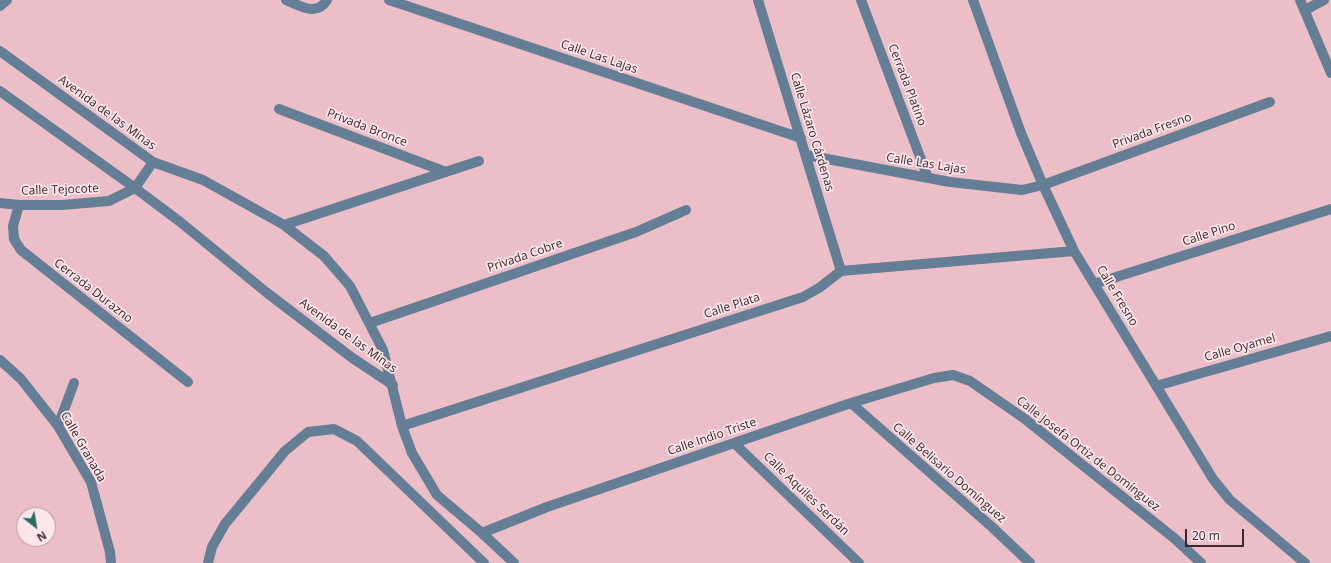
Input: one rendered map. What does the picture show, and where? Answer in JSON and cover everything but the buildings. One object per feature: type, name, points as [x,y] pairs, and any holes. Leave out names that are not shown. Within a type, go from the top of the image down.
[{"type":"street","points":[[0,6],[7,0]]},
{"type":"street","points":[[286,0],[313,9],[318,9],[323,6],[327,0]]},
{"type":"street","name":"Calle Las Lajas","points":[[389,0],[801,138]]},
{"type":"street","name":"Calle Lázaro Cárdenas","points":[[758,0],[841,271]]},
{"type":"street","name":"Cerrada Platino","points":[[861,0],[928,178]]},
{"type":"street","name":"Calle Fresno","points":[[973,0],[1022,133],[1043,185],[1074,251],[1213,480],[1230,500],[1305,563]]},
{"type":"street","points":[[1300,0],[1331,73]]},
{"type":"street","points":[[1305,10],[1324,0]]},
{"type":"street","name":"Avenida de las Minas","points":[[0,51],[153,162],[203,180],[284,225],[324,256],[350,286],[383,350],[393,385],[402,426],[412,453],[437,495],[482,533],[514,563]]},
{"type":"street","name":"Avenida de las Minas","points":[[0,92],[135,188],[351,357],[393,385]]},
{"type":"street","name":"Privada Fresno","points":[[1043,185],[1270,102]]},
{"type":"street","name":"Privada Bronce","points":[[279,109],[446,172]]},
{"type":"street","name":"Calle Las Lajas","points":[[806,155],[928,178],[1022,190],[1043,185]]},
{"type":"street","points":[[284,225],[479,161]]},
{"type":"street","name":"Calle Tejocote","points":[[0,203],[19,205],[62,205],[109,201],[135,188],[153,162]]},
{"type":"street","name":"Cerrada Durazno","points":[[19,205],[13,226],[14,239],[21,250],[188,382]]},
{"type":"street","name":"Calle Pino","points":[[1094,284],[1331,209]]},
{"type":"street","name":"Privada Cobre","points":[[370,323],[636,232],[686,210]]},
{"type":"street","points":[[841,271],[1074,251]]},
{"type":"street","name":"Calle Plata","points":[[402,426],[803,297],[819,288],[841,271]]},
{"type":"street","name":"Calle Oyamel","points":[[1156,386],[1331,336]]},
{"type":"street","name":"Calle Granada","points":[[0,360],[21,379],[58,426],[91,482],[110,552],[111,563]]},
{"type":"street","name":"Calle Indio Triste","points":[[482,533],[547,507],[851,403],[934,378],[953,375]]},
{"type":"street","name":"Calle Josefa Ortiz de Domínguez","points":[[953,375],[970,381],[1025,419],[1174,538],[1201,563]]},
{"type":"street","points":[[58,426],[74,383]]},
{"type":"street","name":"Calle Belisario Domínguez","points":[[851,403],[992,527],[1030,563]]},
{"type":"street","points":[[208,563],[212,547],[225,524],[285,451],[308,432],[334,429],[357,441],[484,563]]},
{"type":"street","name":"Calle Aquiles Serdán","points":[[734,443],[859,563]]}]
